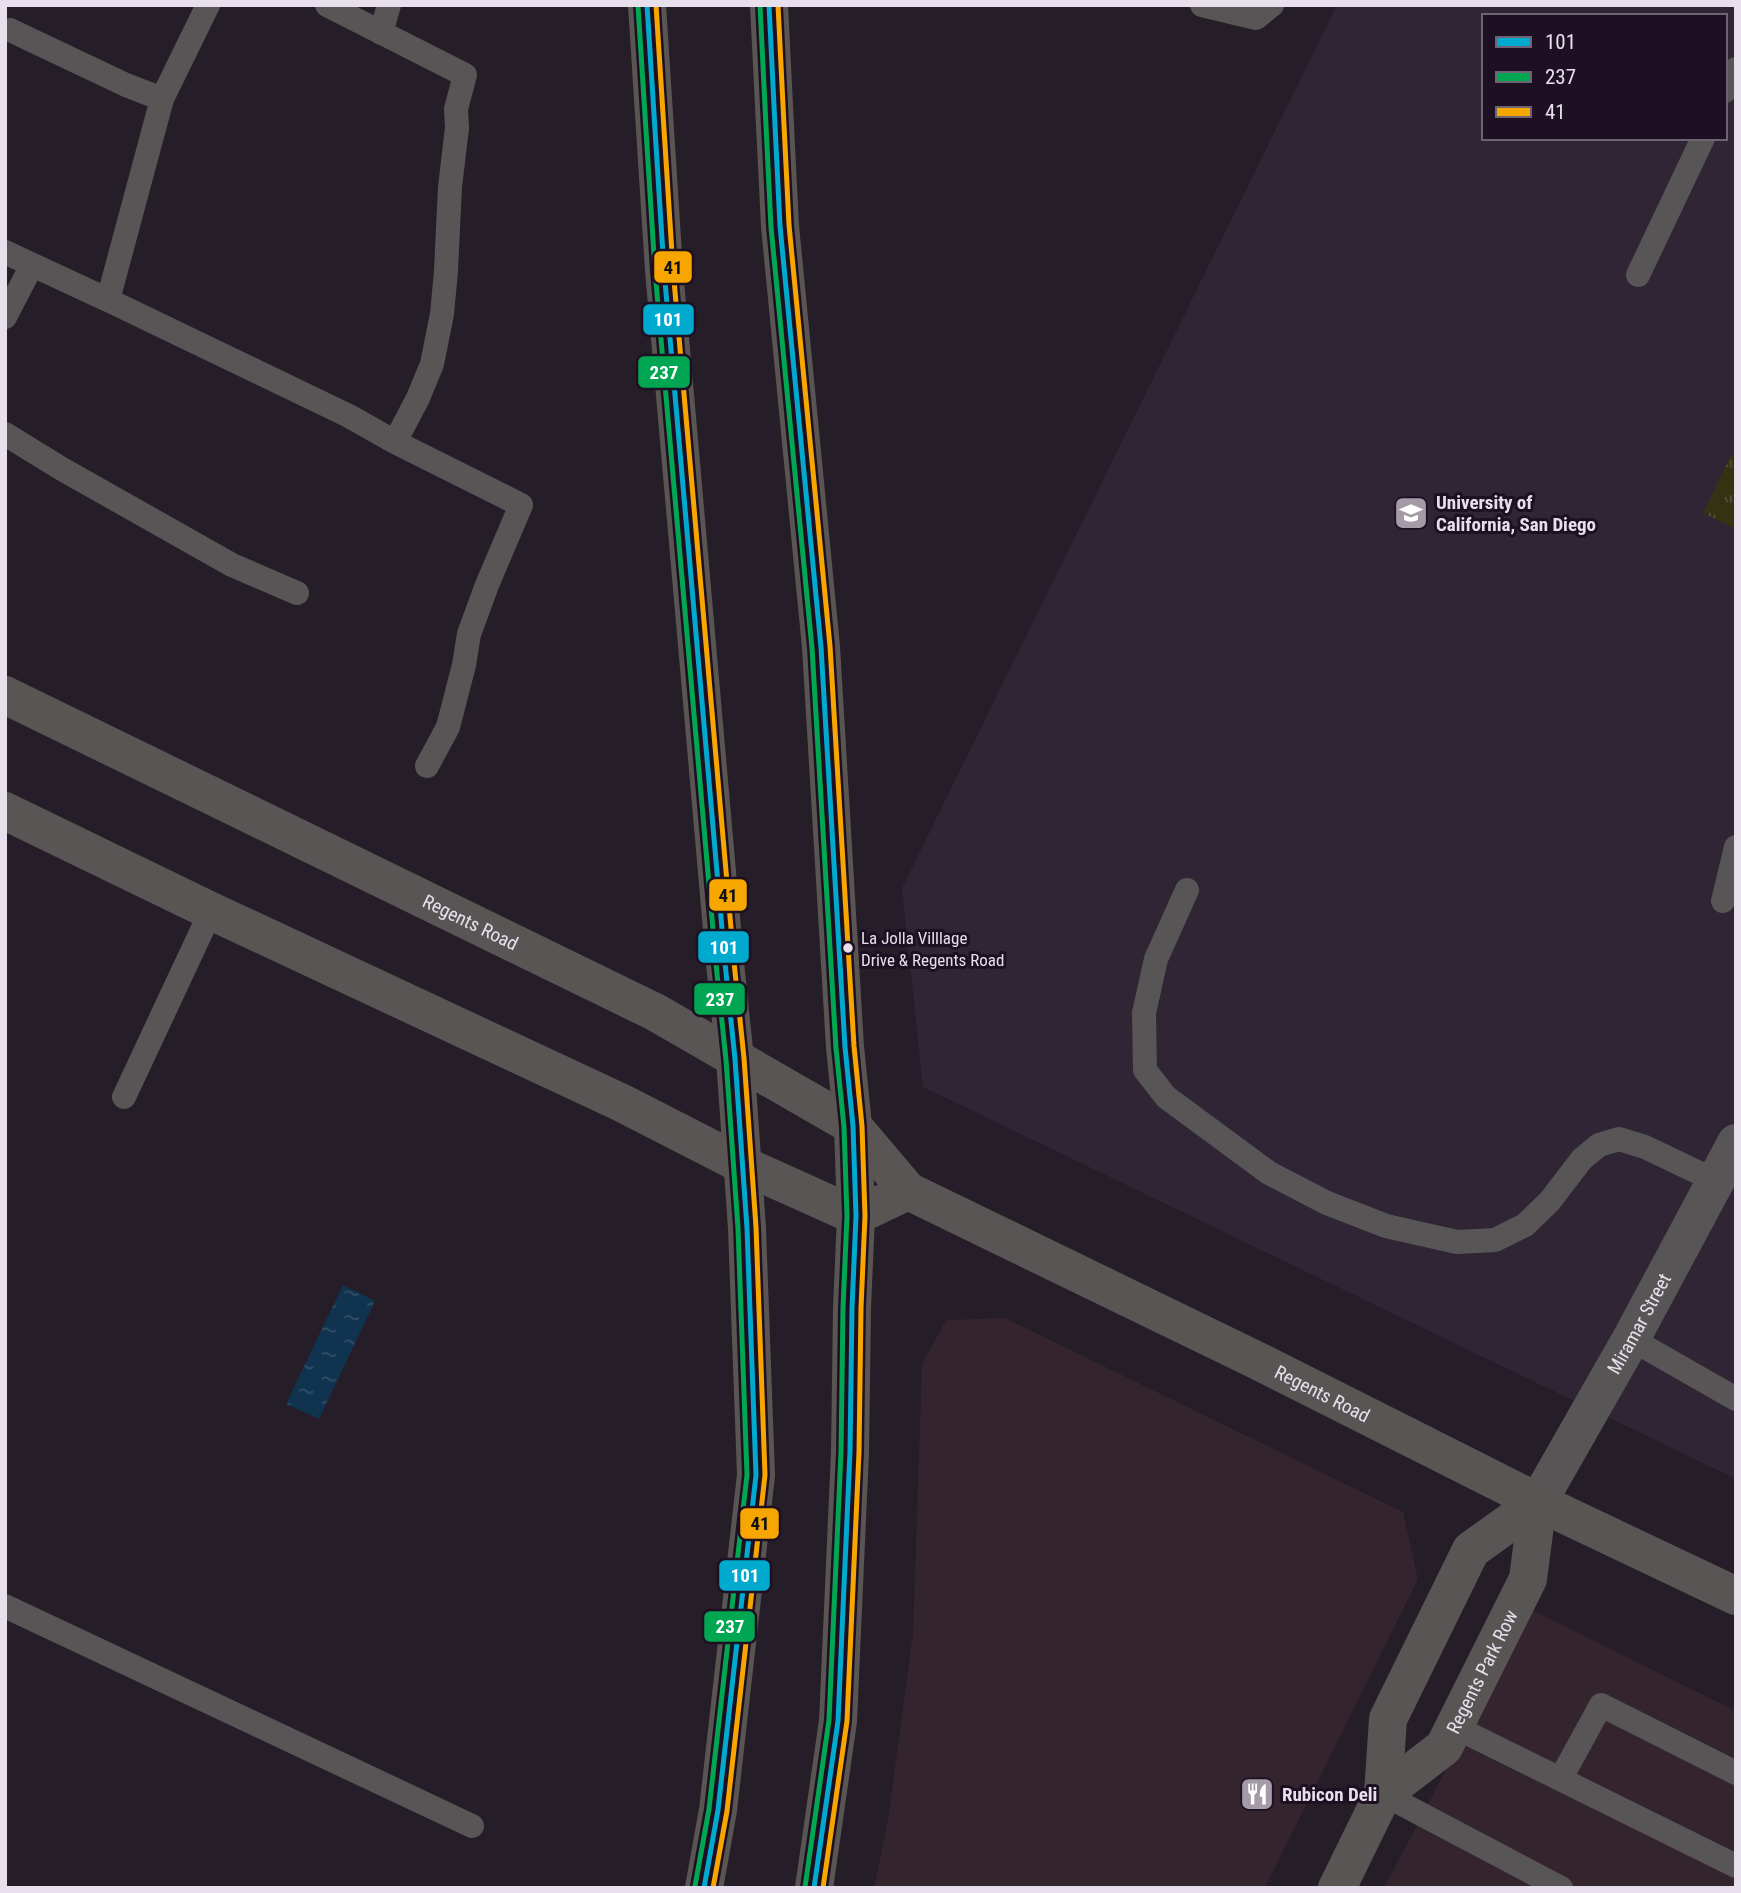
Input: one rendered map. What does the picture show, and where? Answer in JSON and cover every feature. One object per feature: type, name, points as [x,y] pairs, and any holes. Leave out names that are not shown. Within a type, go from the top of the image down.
[{"type":"main road","points":[[647,5],[665,284],[743,1165],[756,1475],[718,1810],[704,1888]]},
{"type":"main road","points":[[769,5],[780,226],[821,647],[845,1047],[853,1126],[856,1216],[850,1452],[838,1721],[814,1888]]},
{"type":"main road","name":"Regents Road","points":[[5,695],[655,1012],[853,1126],[908,1191],[1736,1597]]},
{"type":"main road","points":[[5,811],[211,911],[622,1103],[743,1165],[856,1216],[908,1191]]},
{"type":"main road","points":[[1384,1794],[1388,1719],[1471,1550],[1538,1502]]},
{"type":"main road","name":"Regents Park Row","points":[[1337,1888],[1384,1794],[1444,1747],[1455,1727],[1528,1579],[1538,1502]]},
{"type":"street","name":"Miramar Street","points":[[1538,1502],[1631,1339],[1736,1143]]},
{"type":"lane","points":[[107,300],[162,100],[208,5]]},
{"type":"lane","points":[[327,5],[465,75],[456,109],[457,128],[450,187],[442,314],[432,364],[395,442]]},
{"type":"lane","points":[[381,33],[389,5]]},
{"type":"lane","points":[[1202,5],[1256,18],[1272,5]]},
{"type":"lane","points":[[10,30],[162,100]]},
{"type":"lane","points":[[1727,87],[1736,69]]},
{"type":"lane","points":[[1638,275],[1702,140]]},
{"type":"lane","points":[[5,252],[349,416],[521,505],[469,634],[448,727],[427,766]]},
{"type":"lane","points":[[5,317],[32,265]]},
{"type":"lane","points":[[5,434],[233,565],[297,593]]},
{"type":"lane","points":[[1723,901],[1736,847]]},
{"type":"lane","points":[[1187,891],[1156,959],[1143,1013],[1145,1070],[1166,1097],[1269,1173],[1326,1203],[1387,1226],[1457,1242],[1494,1240],[1525,1225],[1549,1202],[1582,1159],[1599,1145],[1619,1139],[1646,1147],[1716,1181]]},
{"type":"lane","points":[[124,1097],[211,911]]},
{"type":"lane","points":[[1631,1339],[1736,1399]]},
{"type":"lane","points":[[5,1606],[472,1826]]},
{"type":"lane","points":[[1561,1778],[1601,1705],[1736,1773]]},
{"type":"lane","points":[[1455,1727],[1736,1866]]},
{"type":"lane","points":[[1384,1794],[1561,1888]]},
{"type":"shaded area","name":"University of California, San Diego","points":[[1337,5],[1736,5],[1736,1479],[923,1087],[902,888]]},
{"type":"shaded area","points":[[1005,1318],[1403,1512],[1418,1579],[1265,1888],[874,1888],[888,1820],[913,1633],[922,1364],[946,1320]]},
{"type":"shaded area","points":[[1530,1609],[1736,1711],[1736,1888],[1384,1888]]},
{"type":"green space","points":[[1731,455],[1736,457],[1736,529],[1703,513]]},
{"type":"water","points":[[343,1285],[375,1301],[319,1419],[286,1404]]},
{"type":"transit line","name":"101","points":[[647,5],[664,270],[735,1059],[747,1228],[756,1475],[718,1810],[704,1888]]},
{"type":"transit line","name":"41","points":[[656,5],[673,269],[744,1058],[756,1227],[765,1475],[727,1811],[713,1888]]},
{"type":"transit line","name":"237","points":[[760,5],[771,227],[812,648],[836,1048],[844,1127],[847,1216],[841,1452],[829,1720],[805,1887]]},
{"type":"transit line","name":"101","points":[[769,5],[780,226],[821,647],[845,1047],[853,1126],[856,1216],[850,1452],[838,1721],[814,1888]]},
{"type":"transit line","name":"41","points":[[778,5],[789,225],[830,646],[854,1046],[862,1126],[865,1216],[859,1452],[847,1721],[823,1888]]},
{"type":"transit line","name":"237","points":[[638,6],[655,271],[726,1060],[738,1228],[747,1475],[709,1809],[695,1886]]},
{"type":"place","name":"University of California, San Diego","points":[[1411,513]]},
{"type":"place","name":"La Jolla Villlage Drive & Regents Road","points":[[848,948]]},
{"type":"place","name":"Rubicon Deli","points":[[1257,1794]]}]
